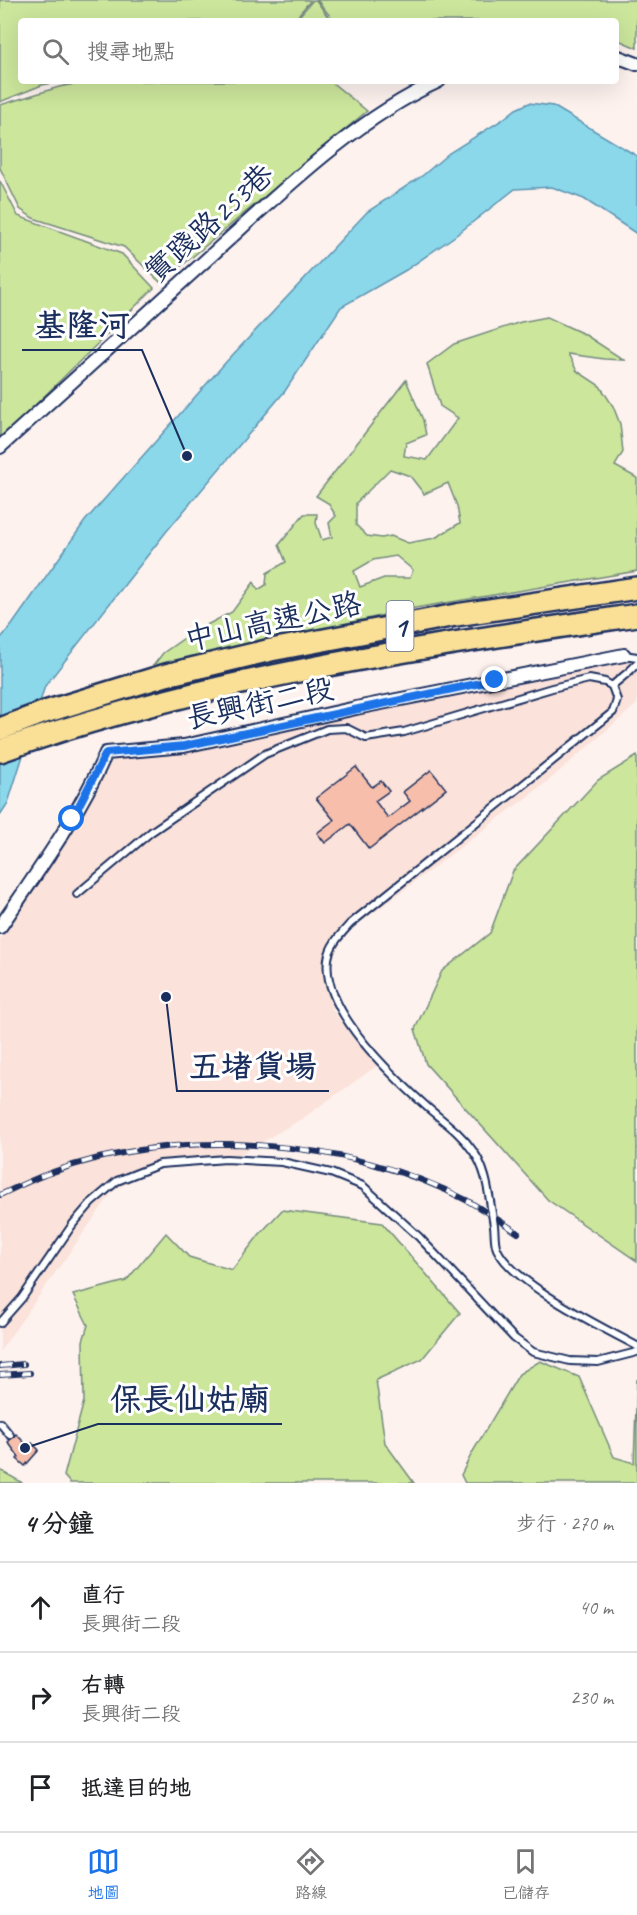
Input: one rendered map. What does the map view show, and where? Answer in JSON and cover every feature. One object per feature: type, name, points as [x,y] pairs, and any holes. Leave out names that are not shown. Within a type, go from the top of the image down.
[{"type":"highway","name":"中山高速公路","points":[[0,729],[45,712],[166,675],[271,650],[456,615],[637,588]]},
{"type":"highway","name":"中山高速公路","points":[[0,751],[40,737],[167,701],[277,676],[459,641],[637,615]]},
{"type":"street","points":[[619,58],[637,64]]},
{"type":"street","name":"實踐路253巷","points":[[0,447],[296,178],[358,130],[433,84]]},
{"type":"street","name":"長興街二段","points":[[0,927],[72,819],[106,753],[184,746],[356,708],[631,656]]},
{"type":"lane","points":[[612,686],[637,663]]},
{"type":"lane","points":[[77,894],[151,832],[265,754],[307,736],[327,729],[346,728],[366,738],[373,738],[404,732],[590,679],[612,686],[617,700],[612,712],[350,924],[335,941],[328,958],[330,985],[341,1011],[381,1063],[428,1108],[454,1128],[475,1152],[488,1182],[496,1248],[508,1266],[539,1290],[637,1346]]},
{"type":"lane","points":[[0,1323],[22,1298],[85,1210],[117,1181],[160,1164],[226,1159],[282,1162],[331,1173],[363,1186],[419,1237],[514,1338],[534,1352],[570,1361],[598,1362],[637,1352]]},
{"type":"lane","points":[[0,1424],[10,1435]]},
{"type":"shaded area","points":[[623,649],[637,656],[637,704],[547,782],[344,935],[333,958],[330,985],[332,1009],[351,1035],[381,1063],[303,1118],[229,1161],[163,1163],[113,1191],[0,1351],[0,939],[76,823],[114,756]]},
{"type":"green space","points":[[0,0],[311,0],[299,14],[300,18],[18,18],[18,84],[48,84],[0,102]]},
{"type":"green space","points":[[313,0],[316,0],[329,18],[301,18],[300,15]]},
{"type":"green space","points":[[317,0],[637,0],[637,48],[619,40],[619,18],[332,18]]},
{"type":"green space","points":[[74,84],[334,84],[367,111],[161,283],[124,247],[33,218],[20,209],[0,168],[0,105]]},
{"type":"green space","points":[[0,181],[18,216],[122,254],[154,288],[14,426],[0,437]]},
{"type":"green space","points":[[547,317],[584,334],[624,360],[568,354],[577,371],[600,386],[613,406],[620,424],[623,452],[615,466],[637,478],[637,571],[409,609],[150,670],[163,653],[193,632],[232,612],[254,582],[258,590],[266,585],[267,573],[286,562],[279,545],[304,514],[317,514],[316,523],[322,540],[332,537],[329,523],[336,516],[328,503],[316,496],[406,380],[423,420],[426,435],[406,443],[404,456],[427,460],[458,418],[440,406],[427,364],[454,344],[521,322]],"holes":[[[390,469],[410,476],[424,494],[448,483],[457,506],[460,523],[435,538],[408,543],[391,536],[382,538],[367,536],[356,525],[356,503]],[[396,556],[413,570],[410,578],[384,578],[360,587],[354,571],[373,560]]]},
{"type":"green space","points":[[637,756],[637,1261],[548,1200],[426,1064],[415,1029],[442,971],[490,933],[513,871],[598,780]]},
{"type":"green space","points":[[282,1210],[382,1223],[460,1313],[422,1359],[376,1380],[385,1443],[414,1483],[70,1483],[64,1476],[84,1401],[83,1341],[88,1325],[73,1295],[126,1281],[166,1233],[189,1257],[232,1270]]},
{"type":"green space","points":[[540,1361],[579,1377],[614,1457],[634,1463],[637,1379],[637,1483],[465,1483],[461,1475],[519,1374]]},
{"type":"green space","points":[[0,1470],[21,1482],[22,1483],[0,1483]]},
{"type":"water","points":[[529,103],[553,106],[637,156],[637,234],[584,199],[552,187],[515,189],[455,236],[406,270],[341,307],[285,391],[166,532],[45,686],[8,803],[0,815],[0,639],[85,521],[226,362],[367,212],[422,176],[449,153],[516,109]]},
{"type":"building","points":[[356,767],[372,787],[381,781],[389,791],[375,801],[388,818],[410,801],[403,792],[431,770],[446,789],[369,849],[350,824],[325,843],[317,833],[334,820],[316,798]]},
{"type":"building","points":[[16,1434],[28,1446],[32,1443],[39,1450],[25,1466],[17,1459],[19,1457],[8,1442]]},
{"type":"railway","points":[[0,1195],[44,1175],[100,1158],[152,1148],[207,1144],[262,1145],[317,1152],[370,1163],[421,1180],[468,1201],[518,1233]]},
{"type":"railway","points":[[0,1366],[24,1364]]},
{"type":"railway","points":[[0,1375],[30,1373]]},
{"type":"place","name":"基隆河","points":[[187,456]]},
{"type":"place","name":"五堵貨場","points":[[166,997]]},
{"type":"place","name":"保長仙姑廟","points":[[25,1448]]},
{"type":"route","points":[[72,819],[106,753],[184,746],[495,680]]}]
